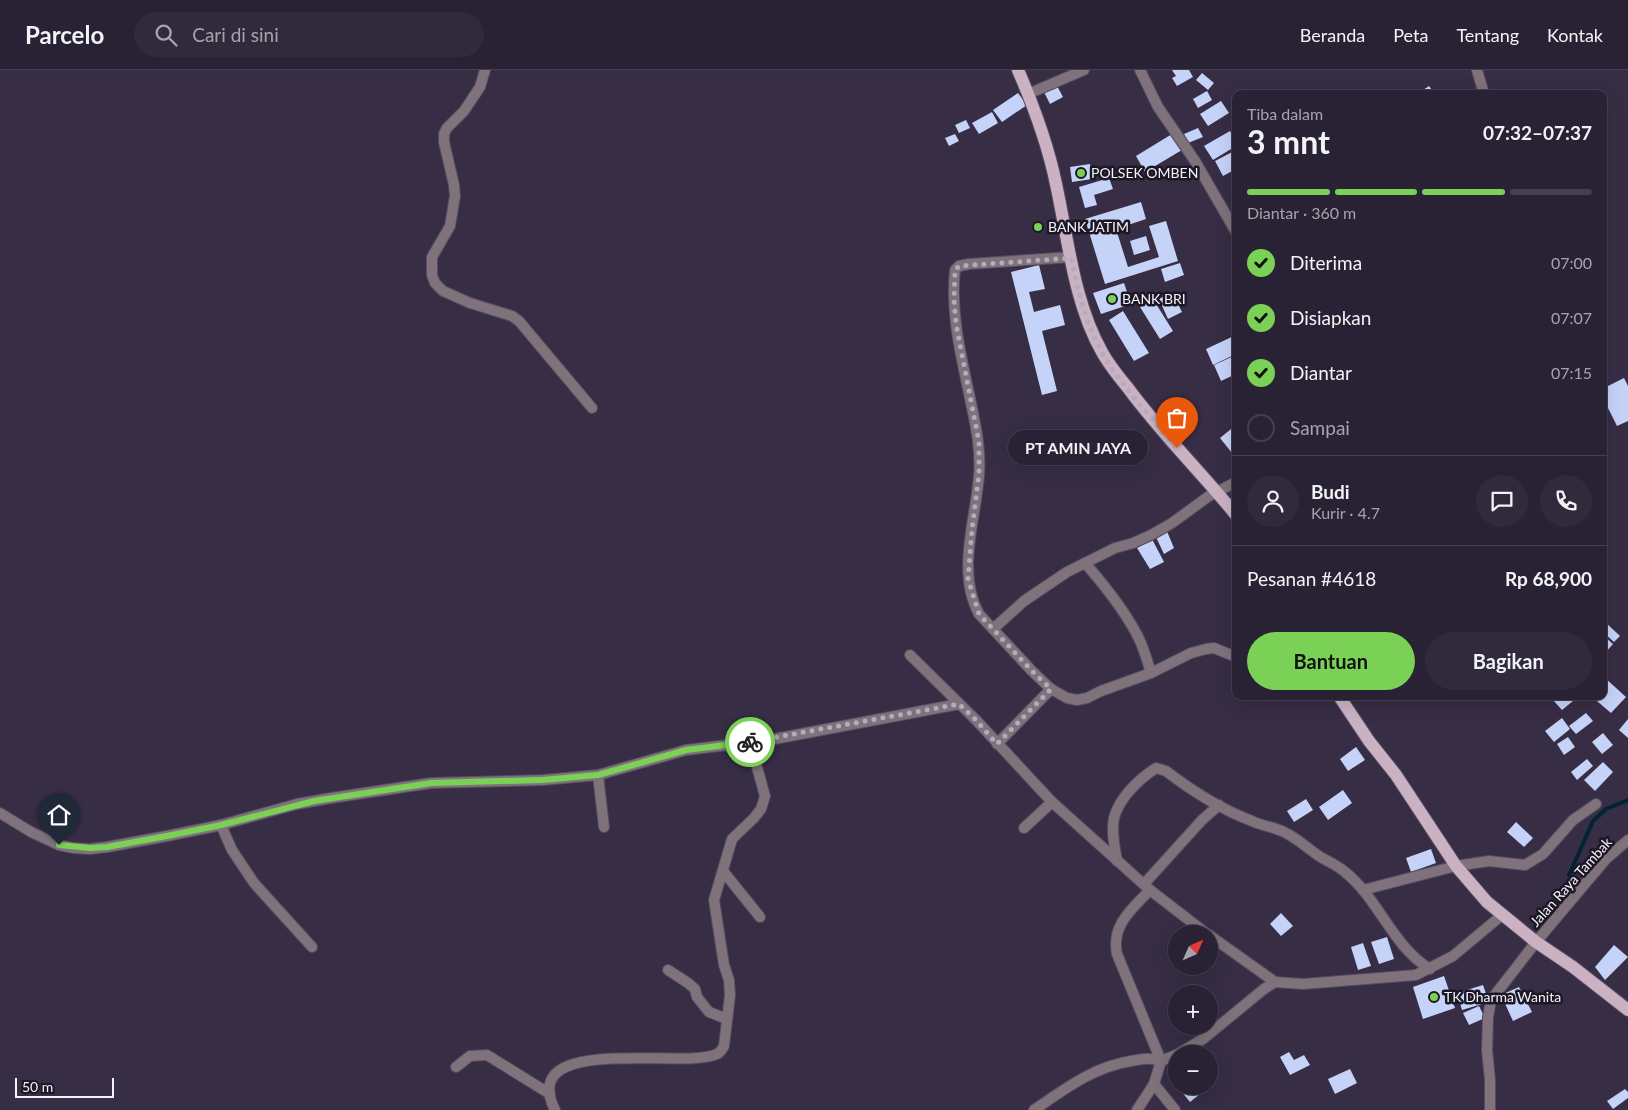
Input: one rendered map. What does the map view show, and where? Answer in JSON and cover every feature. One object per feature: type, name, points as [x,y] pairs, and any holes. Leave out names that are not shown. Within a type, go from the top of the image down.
[{"type":"main road","points":[[1018,70],[1040,126],[1056,183],[1071,258],[1086,316],[1102,352],[1137,401],[1232,509]]},
{"type":"main road","points":[[1343,700],[1369,741],[1396,775],[1456,866],[1488,902],[1536,942],[1573,967],[1628,1010]]},
{"type":"street","points":[[485,70],[480,87],[464,111],[447,128],[444,134],[455,196],[450,226],[432,257],[432,275],[435,283],[443,291],[470,303],[512,316],[519,321],[592,408]]},
{"type":"street","points":[[1028,94],[1084,70]]},
{"type":"street","points":[[1140,70],[1158,107],[1195,161],[1232,225]]},
{"type":"street","points":[[1477,70],[1483,90]]},
{"type":"street","points":[[1071,258],[969,264],[959,266],[955,270],[954,305],[956,324],[979,442],[979,474],[968,579],[976,609],[1031,670],[1051,689],[1066,698],[1078,700],[1087,698],[1101,690],[1151,673],[1191,653],[1206,649],[1214,648],[1232,655]]},
{"type":"street","points":[[993,629],[1024,601],[1048,584],[1085,562],[1115,548],[1133,543],[1172,524],[1201,502],[1232,484]]},
{"type":"street","points":[[1085,562],[1101,581],[1131,625],[1142,644],[1151,673]]},
{"type":"street","points":[[910,655],[976,720],[1052,802],[1147,887],[1196,925]]},
{"type":"street","points":[[997,744],[1051,689]]},
{"type":"street","points":[[0,813],[31,832],[59,845],[73,848],[107,847],[221,825],[305,802],[431,783],[542,780],[598,775],[686,750],[750,742],[959,704]]},
{"type":"street","points":[[555,1110],[550,1094],[552,1078],[556,1072],[564,1067],[584,1061],[627,1058],[694,1058],[716,1055],[721,1052],[724,1046],[730,996],[729,980],[724,965],[714,900],[726,854],[732,839],[761,809],[765,796],[750,742]]},
{"type":"street","points":[[1117,861],[1113,828],[1117,810],[1133,787],[1156,768],[1166,771],[1194,792],[1247,820],[1283,831],[1294,837],[1345,872],[1363,890],[1407,950],[1421,964],[1430,969]]},
{"type":"street","points":[[598,775],[604,827]]},
{"type":"street","points":[[1024,828],[1052,802]]},
{"type":"street","points":[[1363,890],[1456,866],[1489,862],[1525,865],[1543,854],[1573,820],[1596,804]]},
{"type":"street","points":[[1137,1110],[1154,1084],[1161,1062],[1117,954],[1116,935],[1123,921],[1147,887],[1202,820],[1219,805]]},
{"type":"street","points":[[221,825],[232,850],[254,883],[312,947]]},
{"type":"street","name":"Jalan Raya Tambak","points":[[1490,1110],[1487,1050],[1488,1017],[1491,1000],[1536,942],[1606,859],[1628,840]]},
{"type":"street","points":[[723,871],[760,918]]},
{"type":"street","points":[[1218,941],[1274,982],[1303,984],[1403,977],[1416,975],[1453,956],[1502,915]]},
{"type":"street","points":[[668,970],[695,989],[697,997],[709,1012],[727,1019]]},
{"type":"street","points":[[1193,1045],[1203,1039],[1264,988],[1274,982]]},
{"type":"street","points":[[456,1067],[470,1056],[487,1055],[550,1094]]},
{"type":"street","points":[[1034,1110],[1075,1082],[1102,1068],[1143,1058],[1155,1059],[1161,1062]]},
{"type":"street","points":[[1161,1062],[1168,1058]]},
{"type":"street","points":[[1154,1084],[1175,1110]]},
{"type":"building","points":[[1172,70],[1189,70],[1193,77],[1177,86],[1172,78],[1176,76]]},
{"type":"building","points":[[1202,73],[1214,83],[1208,90],[1196,80]]},
{"type":"building","points":[[1056,84],[1063,97],[1050,104],[1043,90]]},
{"type":"building","points":[[1429,86],[1432,90],[1423,90]]},
{"type":"building","points":[[1207,91],[1212,100],[1198,108],[1193,99]]},
{"type":"building","points":[[1018,93],[1027,105],[1002,122],[993,110]]},
{"type":"building","points":[[1221,101],[1229,113],[1208,126],[1200,114]]},
{"type":"building","points":[[992,112],[998,123],[979,134],[972,123]]},
{"type":"building","points":[[966,120],[970,128],[959,133],[955,125]]},
{"type":"building","points":[[1198,128],[1203,137],[1188,143],[1184,134]]},
{"type":"building","points":[[1230,131],[1232,135],[1232,148],[1213,160],[1204,146]]},
{"type":"building","points":[[955,134],[959,141],[949,146],[945,138]]},
{"type":"building","points":[[1172,134],[1182,150],[1145,172],[1136,156]]},
{"type":"building","points":[[1232,152],[1232,171],[1223,176],[1215,161]]},
{"type":"building","name":"POLSEK OMBEN","points":[[1090,164],[1092,179],[1072,182],[1070,167]]},
{"type":"building","points":[[1109,178],[1113,189],[1094,195],[1097,205],[1085,208],[1079,187]]},
{"type":"building","points":[[1141,202],[1146,219],[1116,229],[1128,267],[1159,257],[1149,226],[1166,221],[1178,261],[1105,284],[1085,219]]},
{"type":"building","points":[[1146,236],[1150,250],[1134,255],[1130,241]]},
{"type":"building","points":[[1180,263],[1184,275],[1165,282],[1161,269]]},
{"type":"building","points":[[1039,265],[1045,289],[1029,292],[1034,312],[1060,305],[1065,325],[1042,331],[1057,391],[1042,395],[1011,272]]},
{"type":"building","name":"BANK BRI","points":[[1124,283],[1131,304],[1101,314],[1093,293]]},
{"type":"building","points":[[1172,292],[1182,312],[1168,319],[1159,299]]},
{"type":"building","points":[[1153,299],[1173,331],[1160,339],[1140,307]]},
{"type":"building","points":[[1123,311],[1149,353],[1134,361],[1109,320]]},
{"type":"building","points":[[1232,337],[1232,356],[1213,365],[1206,349]]},
{"type":"building","points":[[1232,357],[1232,376],[1221,381],[1214,365]]},
{"type":"building","points":[[1624,378],[1628,386],[1628,421],[1617,426],[1607,406],[1607,386]]},
{"type":"building","points":[[1232,428],[1232,453],[1220,438]]},
{"type":"building","points":[[1166,529],[1174,548],[1164,554],[1155,535]]},
{"type":"building","points":[[1152,539],[1164,562],[1150,569],[1137,548]]},
{"type":"building","points":[[1607,624],[1620,636],[1614,642],[1607,636]]},
{"type":"building","points":[[1607,639],[1613,644],[1607,651]]},
{"type":"building","points":[[1607,680],[1626,697],[1611,713],[1596,700],[1607,700]]},
{"type":"building","points":[[1553,700],[1572,700],[1573,701],[1562,710]]},
{"type":"building","points":[[1586,713],[1593,721],[1576,734],[1569,726]]},
{"type":"building","points":[[1562,718],[1570,729],[1554,742],[1545,731]]},
{"type":"building","points":[[1628,719],[1628,738],[1619,730]]},
{"type":"building","points":[[1603,733],[1613,745],[1602,754],[1592,742]]},
{"type":"building","points":[[1568,737],[1575,747],[1564,755],[1557,744]]},
{"type":"building","points":[[1356,747],[1365,760],[1348,771],[1340,759]]},
{"type":"building","points":[[1587,759],[1593,766],[1577,780],[1571,772]]},
{"type":"building","points":[[1603,762],[1613,772],[1595,791],[1584,780]]},
{"type":"building","points":[[1343,790],[1352,803],[1328,820],[1319,807]]},
{"type":"building","points":[[1306,799],[1313,810],[1294,822],[1287,811]]},
{"type":"building","points":[[1516,822],[1533,838],[1524,847],[1507,832]]},
{"type":"building","points":[[1431,849],[1436,863],[1411,872],[1406,858]]},
{"type":"building","points":[[1281,913],[1293,926],[1281,936],[1270,924]]},
{"type":"building","points":[[1387,937],[1394,959],[1379,964],[1371,942]]},
{"type":"building","points":[[1363,943],[1371,966],[1358,970],[1351,947]]},
{"type":"building","points":[[1614,945],[1628,957],[1605,980],[1595,967]]},
{"type":"building","name":"TK Dharma Wanita","points":[[1444,976],[1455,1008],[1423,1019],[1413,987]]},
{"type":"building","points":[[1483,985],[1489,1002],[1462,1010],[1457,993]]},
{"type":"building","points":[[1519,987],[1532,1012],[1513,1021],[1501,995]]},
{"type":"building","points":[[1479,1006],[1485,1018],[1469,1025],[1463,1013]]},
{"type":"building","points":[[1289,1052],[1294,1060],[1304,1055],[1310,1065],[1290,1075],[1280,1057]]},
{"type":"building","points":[[1350,1069],[1357,1083],[1335,1094],[1328,1079]]},
{"type":"building","points":[[1625,1089],[1628,1092],[1628,1098],[1613,1109],[1607,1101]]},
{"type":"building","points":[[1184,1095],[1199,1095],[1190,1102]]},
{"type":"waterway","points":[[1569,875],[1593,821],[1606,809],[1628,800]]},
{"type":"way so far","points":[[750,742],[959,704],[997,744],[1051,689],[979,614],[968,579],[979,474],[979,442],[954,310],[955,270],[959,266],[1071,258],[1086,316],[1102,352],[1137,401],[1177,448]]},
{"type":"place","name":"POLSEK OMBEN","points":[[1081,173]]},
{"type":"place","name":"BANK JATIM","points":[[1038,227]]},
{"type":"place","name":"BANK BRI","points":[[1112,299]]},
{"type":"place","name":"PT AMIN JAYA","points":[[1177,448]]},
{"type":"place","name":"TK Dharma Wanita","points":[[1434,997]]},
{"type":"route","points":[[59,845],[73,848],[107,847],[221,825],[314,801],[431,783],[542,780],[598,775],[686,750],[750,742]]}]
